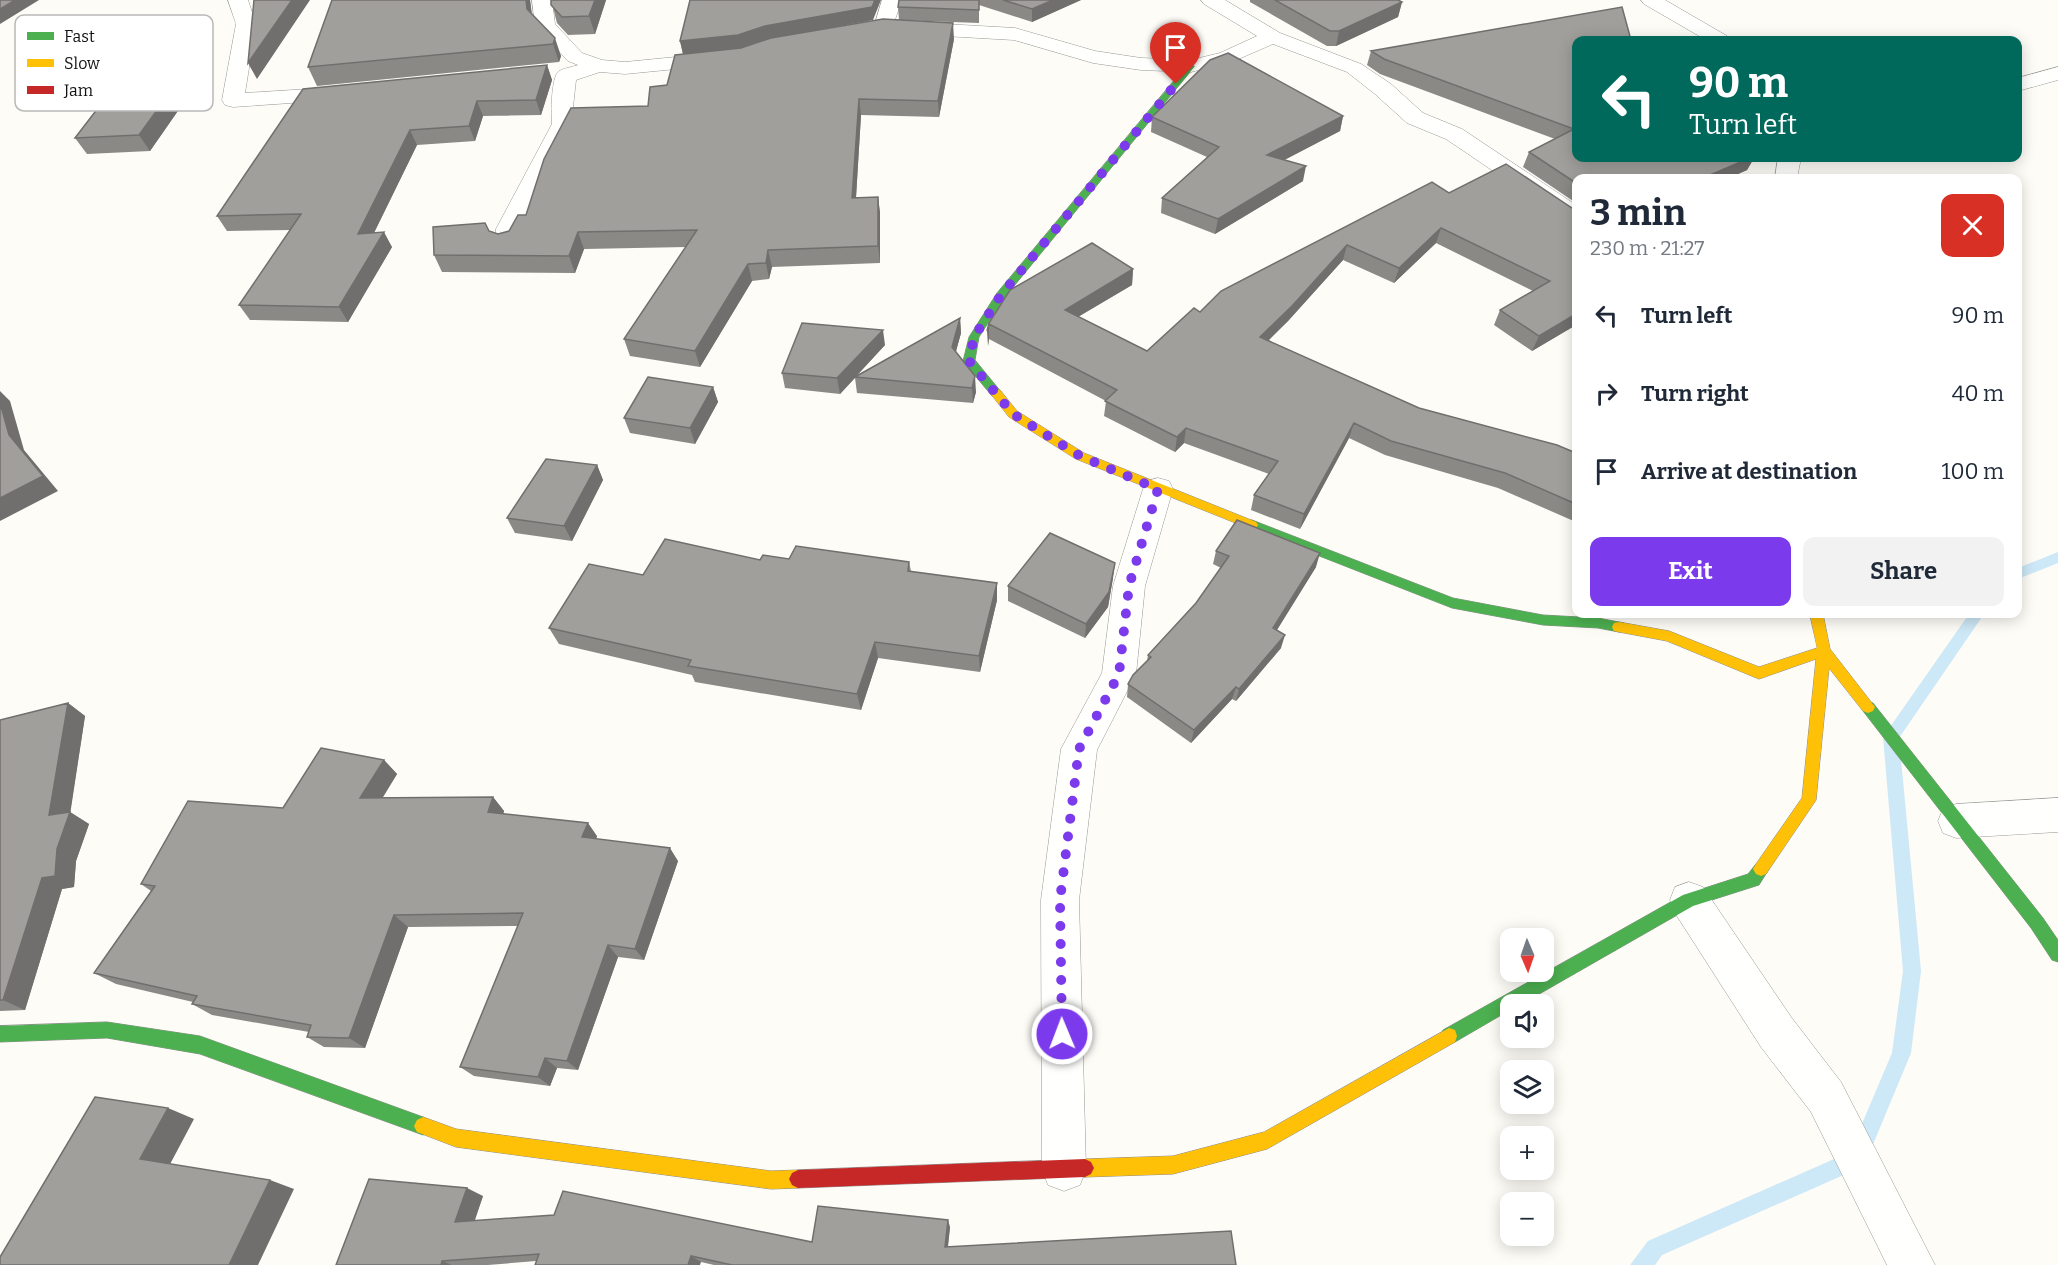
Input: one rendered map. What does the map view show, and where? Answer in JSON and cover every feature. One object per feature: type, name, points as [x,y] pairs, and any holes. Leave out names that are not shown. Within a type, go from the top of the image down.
[{"type":"street","points":[[238,0],[246,24],[233,100],[356,92]]},
{"type":"street","points":[[542,0],[545,25],[575,57],[599,66]]},
{"type":"street","points":[[884,27],[892,0]]},
{"type":"street","points":[[1211,0],[1273,37],[1353,68],[1383,89],[1415,118],[1454,134],[1572,213]]},
{"type":"street","points":[[1651,0],[1713,36]]},
{"type":"street","points":[[864,31],[884,27],[1015,34],[1093,57],[1141,64],[1191,66],[1227,57],[1273,37]]},
{"type":"street","points":[[551,71],[599,66],[626,68],[732,57]]},
{"type":"street","points":[[506,240],[508,229],[562,124],[566,76],[599,66]]},
{"type":"street","points":[[1191,66],[1001,295],[974,337],[969,361],[1013,414],[1080,456],[1158,489],[1452,603],[1543,620],[1598,623],[1669,636],[1759,673],[1824,651]]},
{"type":"street","points":[[2022,84],[2058,73]]},
{"type":"street","points":[[1064,1169],[1060,900],[1079,749],[1119,674],[1129,586],[1158,489]]},
{"type":"street","points":[[0,1034],[107,1030],[200,1045],[456,1138],[771,1180],[1173,1165],[1266,1140],[1689,900],[1753,880],[1809,800],[1824,651],[1817,618]]},
{"type":"street","points":[[1824,651],[2058,954]]},
{"type":"street","points":[[1956,821],[2058,816]]},
{"type":"street","points":[[1689,900],[1776,1032],[1826,1097],[1912,1265]]},
{"type":"building","points":[[0,0],[15,0],[0,9]]},
{"type":"building","points":[[254,0],[292,0],[248,63]]},
{"type":"building","points":[[332,0],[526,0],[527,9],[555,38],[553,44],[308,67]]},
{"type":"building","points":[[551,0],[595,0],[589,16],[562,17],[551,5]]},
{"type":"building","points":[[690,0],[875,0],[872,7],[765,26],[738,35],[680,41]]},
{"type":"building","points":[[899,0],[979,0],[979,10],[898,7]]},
{"type":"building","points":[[1003,0],[1053,0],[1032,9]]},
{"type":"building","points":[[1275,0],[1398,0],[1402,2],[1339,31],[1330,31]]},
{"type":"building","points":[[1622,7],[1630,36],[1572,36],[1572,128],[1384,59],[1371,51]]},
{"type":"building","points":[[883,19],[953,23],[938,101],[859,99],[852,198],[878,197],[878,246],[768,250],[766,263],[748,264],[695,351],[624,339],[697,230],[578,232],[569,256],[434,255],[433,227],[485,223],[489,231],[498,234],[509,231],[518,215],[526,215],[544,159],[571,108],[648,106],[650,87],[667,85],[675,55],[741,48],[771,38]]},
{"type":"building","points":[[1228,53],[1343,116],[1267,155],[1306,166],[1218,219],[1162,198],[1219,147],[1152,117],[1210,60]]},
{"type":"building","points":[[547,65],[536,100],[477,101],[469,126],[410,130],[358,234],[384,232],[339,307],[239,305],[301,214],[217,216],[303,89]]},
{"type":"building","points":[[96,111],[156,111],[139,135],[75,138]]},
{"type":"building","points":[[1572,130],[1572,162],[1741,162],[1712,174],[1572,174],[1572,180],[1529,152]]},
{"type":"building","points":[[1506,164],[1572,208],[1572,316],[1539,336],[1500,310],[1550,281],[1441,228],[1399,268],[1347,245],[1292,306],[1260,337],[1419,408],[1557,445],[1572,451],[1572,502],[1505,473],[1391,441],[1354,423],[1304,514],[1254,495],[1278,461],[1186,428],[1177,437],[1105,401],[1117,390],[989,324],[987,331],[989,323],[1010,290],[1092,243],[1133,269],[1065,310],[1147,351],[1194,308],[1200,312],[1221,291],[1432,182],[1449,193]]},
{"type":"building","points":[[960,318],[952,347],[975,376],[972,388],[855,377]]},
{"type":"building","points":[[802,323],[883,330],[837,378],[782,373]]},
{"type":"building","points":[[648,377],[713,387],[690,428],[624,418]]},
{"type":"building","points":[[0,403],[9,435],[43,476],[0,498]]},
{"type":"building","points":[[546,459],[597,465],[564,526],[507,518]]},
{"type":"building","points":[[1237,520],[1320,553],[1273,628],[1285,635],[1239,689],[1236,687],[1194,730],[1128,684],[1133,675],[1151,657],[1148,655],[1196,603],[1229,556],[1216,551]]},
{"type":"building","points":[[1050,533],[1115,563],[1109,592],[1086,624],[1008,586]]},
{"type":"building","points":[[665,539],[760,560],[763,555],[789,559],[796,546],[909,562],[908,571],[997,583],[979,656],[875,642],[857,694],[688,666],[691,660],[549,628],[589,564],[643,575]]},
{"type":"building","points":[[68,703],[49,815],[70,812],[57,849],[55,876],[42,878],[3,1000],[0,1000],[0,720]]},
{"type":"building","points":[[321,748],[384,760],[360,798],[493,797],[488,812],[588,823],[582,837],[670,848],[635,949],[608,945],[567,1061],[545,1058],[538,1077],[460,1067],[523,913],[394,915],[349,1038],[307,1037],[311,1025],[192,1004],[197,996],[94,973],[155,886],[141,884],[188,801],[283,808]]},
{"type":"building","points":[[95,1097],[168,1108],[140,1159],[270,1180],[229,1265],[0,1265],[0,1257]]},
{"type":"building","points":[[369,1179],[467,1188],[455,1222],[554,1215],[563,1191],[812,1242],[818,1206],[948,1220],[945,1247],[1231,1231],[1236,1265],[732,1265],[691,1256],[688,1265],[535,1265],[539,1254],[442,1261],[441,1265],[336,1265]]},
{"type":"waterway","points":[[2022,572],[2058,557]]},
{"type":"waterway","points":[[1641,1265],[1655,1248],[1857,1159],[1901,1053],[1912,971],[1891,737],[1974,618]]},
{"type":"traffic: fast","points":[[996,393],[969,361],[974,337],[1001,295],[1191,66]]},
{"type":"traffic: fast","points":[[1252,525],[1452,603],[1543,620],[1598,623],[1619,627]]},
{"type":"traffic: fast","points":[[1868,707],[2037,923],[2058,954]]},
{"type":"traffic: fast","points":[[1449,1036],[1689,900],[1753,880],[1761,869]]},
{"type":"traffic: fast","points":[[0,1034],[107,1030],[200,1045],[423,1126]]},
{"type":"traffic: slow","points":[[996,393],[1013,414],[1080,456],[1252,525]]},
{"type":"traffic: slow","points":[[1761,869],[1809,800],[1824,651],[1818,618]]},
{"type":"traffic: slow","points":[[1619,627],[1669,636],[1759,673],[1824,651],[1868,707]]},
{"type":"traffic: slow","points":[[1085,1168],[1173,1165],[1267,1140],[1449,1036]]},
{"type":"traffic: slow","points":[[423,1126],[456,1138],[771,1180],[798,1179]]},
{"type":"traffic: jam","points":[[798,1179],[1085,1168]]},
{"type":"route","points":[[1062,1034],[1060,900],[1079,749],[1119,674],[1129,586],[1158,489],[1080,456],[1013,414],[969,361],[974,337],[1001,295],[1176,84]]}]
